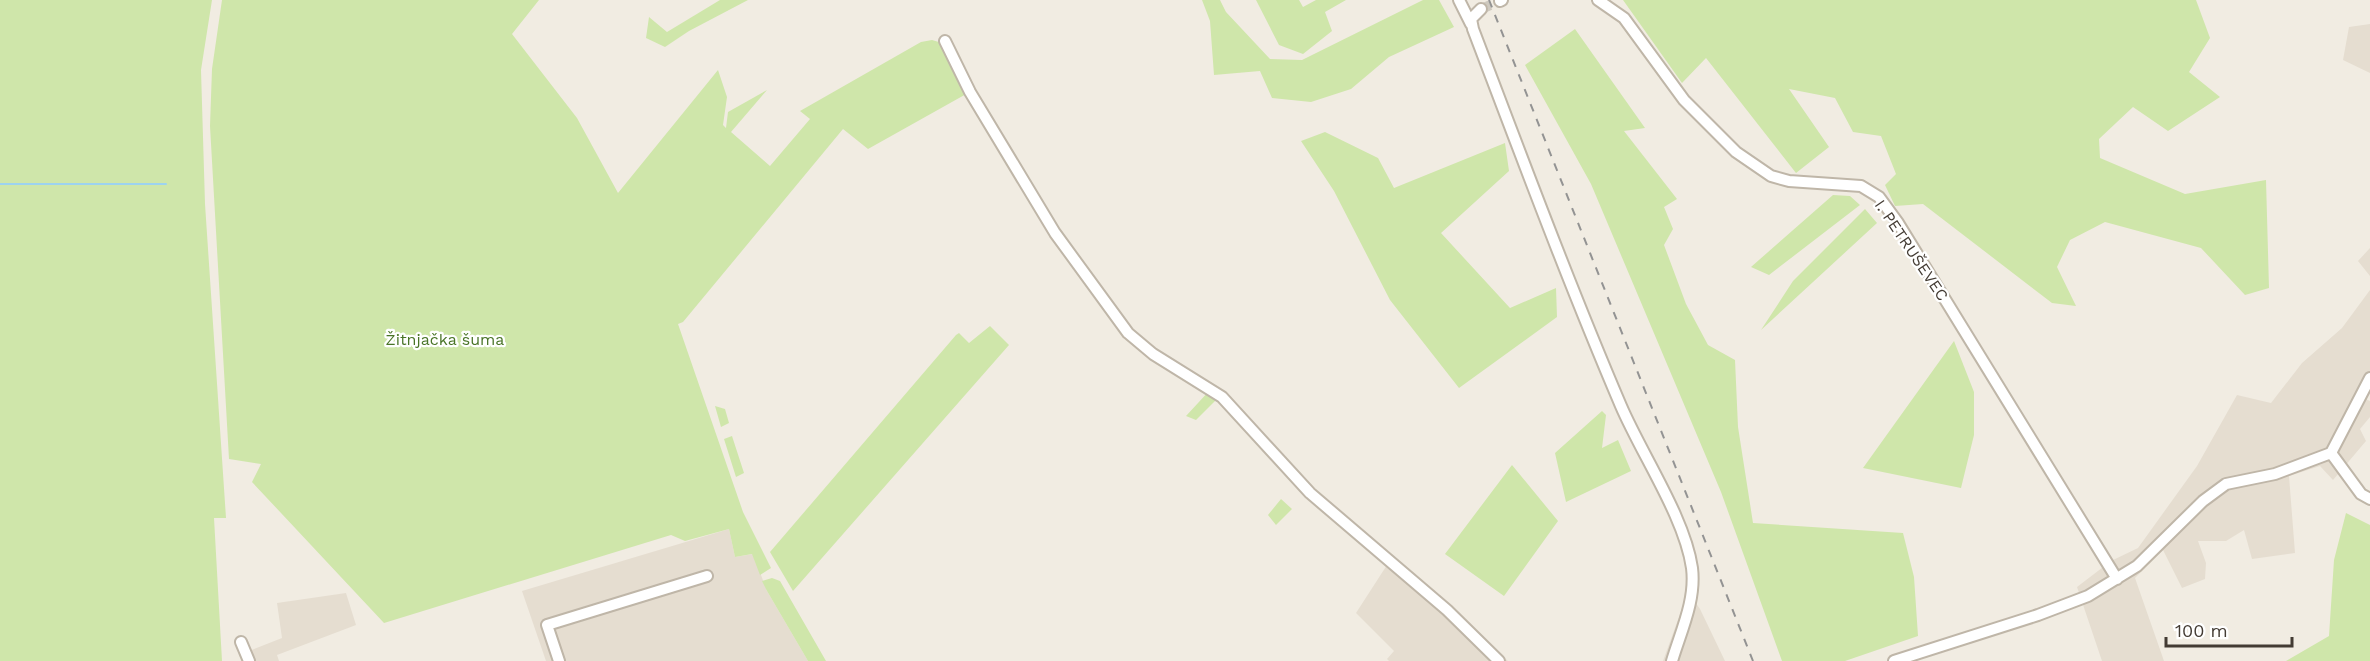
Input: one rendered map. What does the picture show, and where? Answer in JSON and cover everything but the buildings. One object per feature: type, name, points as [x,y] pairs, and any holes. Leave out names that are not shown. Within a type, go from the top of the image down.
[{"type":"street","points":[[1459,0],[1471,24],[1598,354],[1637,445],[1685,540],[1692,570],[1691,598],[1672,661]]},
{"type":"street","name":"I. PETRUŠEVEC","points":[[1598,0],[1624,18],[1697,115],[1745,158],[1771,176],[1789,181],[1861,186],[1879,197],[1898,223],[2117,579]]},
{"type":"street","points":[[1471,24],[1473,14],[1481,9]]},
{"type":"street","points":[[945,41],[970,92],[1055,232],[1128,333],[1154,354],[1222,397],[1310,493],[1447,610],[1499,661]]},
{"type":"street","points":[[1894,661],[2038,615],[2088,596],[2137,566],[2203,501],[2226,484],[2275,474],[2331,453],[2370,378]]},
{"type":"street","points":[[2331,453],[2361,494],[2370,499]]},
{"type":"street","points":[[559,661],[547,626],[707,576]]},
{"type":"street","points":[[241,642],[249,661]]},
{"type":"shaded area","points":[[2370,24],[2370,73],[2343,60],[2349,27]]},
{"type":"shaded area","points":[[2370,248],[2370,276],[2358,261]]},
{"type":"shaded area","points":[[2370,290],[2370,382],[2363,398],[2370,401],[2370,417],[2360,429],[2366,441],[2333,480],[2320,466],[2289,476],[2295,553],[2252,559],[2244,530],[2226,541],[2198,541],[2206,563],[2205,579],[2182,588],[2163,550],[2135,578],[2164,661],[2102,661],[2077,587],[2111,561],[2138,548],[2197,466],[2237,395],[2271,403],[2302,363],[2342,328]]},
{"type":"shaded area","points":[[729,529],[735,557],[753,554],[767,591],[808,661],[546,661],[522,591]]},
{"type":"shaded area","points":[[1387,565],[1508,661],[1389,661],[1387,659],[1394,651],[1356,613]]},
{"type":"shaded area","points":[[1688,592],[1700,609],[1725,661],[1663,661]]},
{"type":"shaded area","points":[[346,593],[356,625],[277,655],[279,661],[242,661],[239,655],[282,638],[277,603]]},
{"type":"green space","points":[[0,0],[212,0],[201,70],[205,204],[226,518],[214,518],[222,661],[0,661]]},
{"type":"green space","name":"Žitnjačka šuma","points":[[222,0],[539,0],[512,34],[577,118],[618,193],[718,70],[727,97],[723,125],[726,128],[728,112],[767,90],[731,132],[770,166],[810,119],[800,111],[921,42],[932,40],[942,43],[968,93],[868,149],[843,129],[683,322],[678,324],[743,512],[771,568],[760,575],[752,554],[735,557],[729,529],[685,541],[671,535],[384,623],[252,482],[261,464],[229,459],[210,126],[212,69]]},
{"type":"green space","points":[[720,0],[748,0],[689,31],[665,47],[646,38],[649,17],[667,32]]},
{"type":"green space","points":[[1202,0],[1220,0],[1226,12],[1270,59],[1302,60],[1423,0],[1439,0],[1454,27],[1389,57],[1351,89],[1311,102],[1272,98],[1260,71],[1214,75],[1210,21]]},
{"type":"green space","points":[[1256,0],[1299,0],[1303,7],[1316,0],[1346,0],[1325,12],[1332,31],[1303,54],[1279,45]]},
{"type":"green space","points":[[1623,0],[2196,0],[2210,38],[2189,72],[2220,97],[2168,131],[2133,107],[2099,139],[2100,158],[2185,194],[2266,180],[2269,288],[2245,295],[2201,248],[2105,222],[2070,240],[2057,267],[2076,306],[2052,303],[1923,204],[1895,206],[1885,185],[1896,174],[1881,136],[1853,132],[1835,98],[1789,89],[1829,147],[1796,173],[1706,58],[1682,83]]},
{"type":"green space","points":[[1575,29],[1645,128],[1624,131],[1677,199],[1664,207],[1673,229],[1664,245],[1686,304],[1708,345],[1735,360],[1738,427],[1753,523],[1903,533],[1914,577],[1918,636],[1845,661],[1782,661],[1721,492],[1591,184],[1525,65]]},
{"type":"green space","points":[[1325,132],[1378,158],[1394,188],[1505,143],[1509,171],[1441,233],[1510,308],[1556,288],[1557,317],[1459,388],[1390,300],[1334,191],[1301,141]]},
{"type":"green space","points":[[1833,195],[1850,196],[1860,205],[1769,275],[1751,267]]},
{"type":"green space","points":[[1865,209],[1877,223],[1761,330],[1793,281]]},
{"type":"green space","points":[[990,326],[1009,345],[793,591],[770,552],[956,335],[959,333],[969,343]]},
{"type":"green space","points":[[1954,341],[1974,392],[1974,435],[1961,488],[1863,468]]},
{"type":"green space","points":[[1210,390],[1219,397],[1196,420],[1186,416]]},
{"type":"green space","points":[[715,406],[725,409],[729,423],[721,427]]},
{"type":"green space","points":[[1602,411],[1606,415],[1602,448],[1618,440],[1631,471],[1566,502],[1555,453]]},
{"type":"green space","points":[[732,436],[744,473],[736,477],[724,439]]},
{"type":"green space","points":[[1512,465],[1558,521],[1504,596],[1445,554]]},
{"type":"green space","points":[[1281,499],[1292,509],[1276,525],[1268,515]]},
{"type":"green space","points":[[2346,513],[2370,525],[2370,661],[2286,661],[2329,636],[2334,560]]},
{"type":"green space","points":[[772,578],[780,581],[826,661],[808,661],[762,581]]},
{"type":"waterway","points":[[0,184],[166,184]]},
{"type":"tunnel","points":[[1481,9],[1500,1]]},
{"type":"railway","points":[[1489,0],[1753,661]]}]
